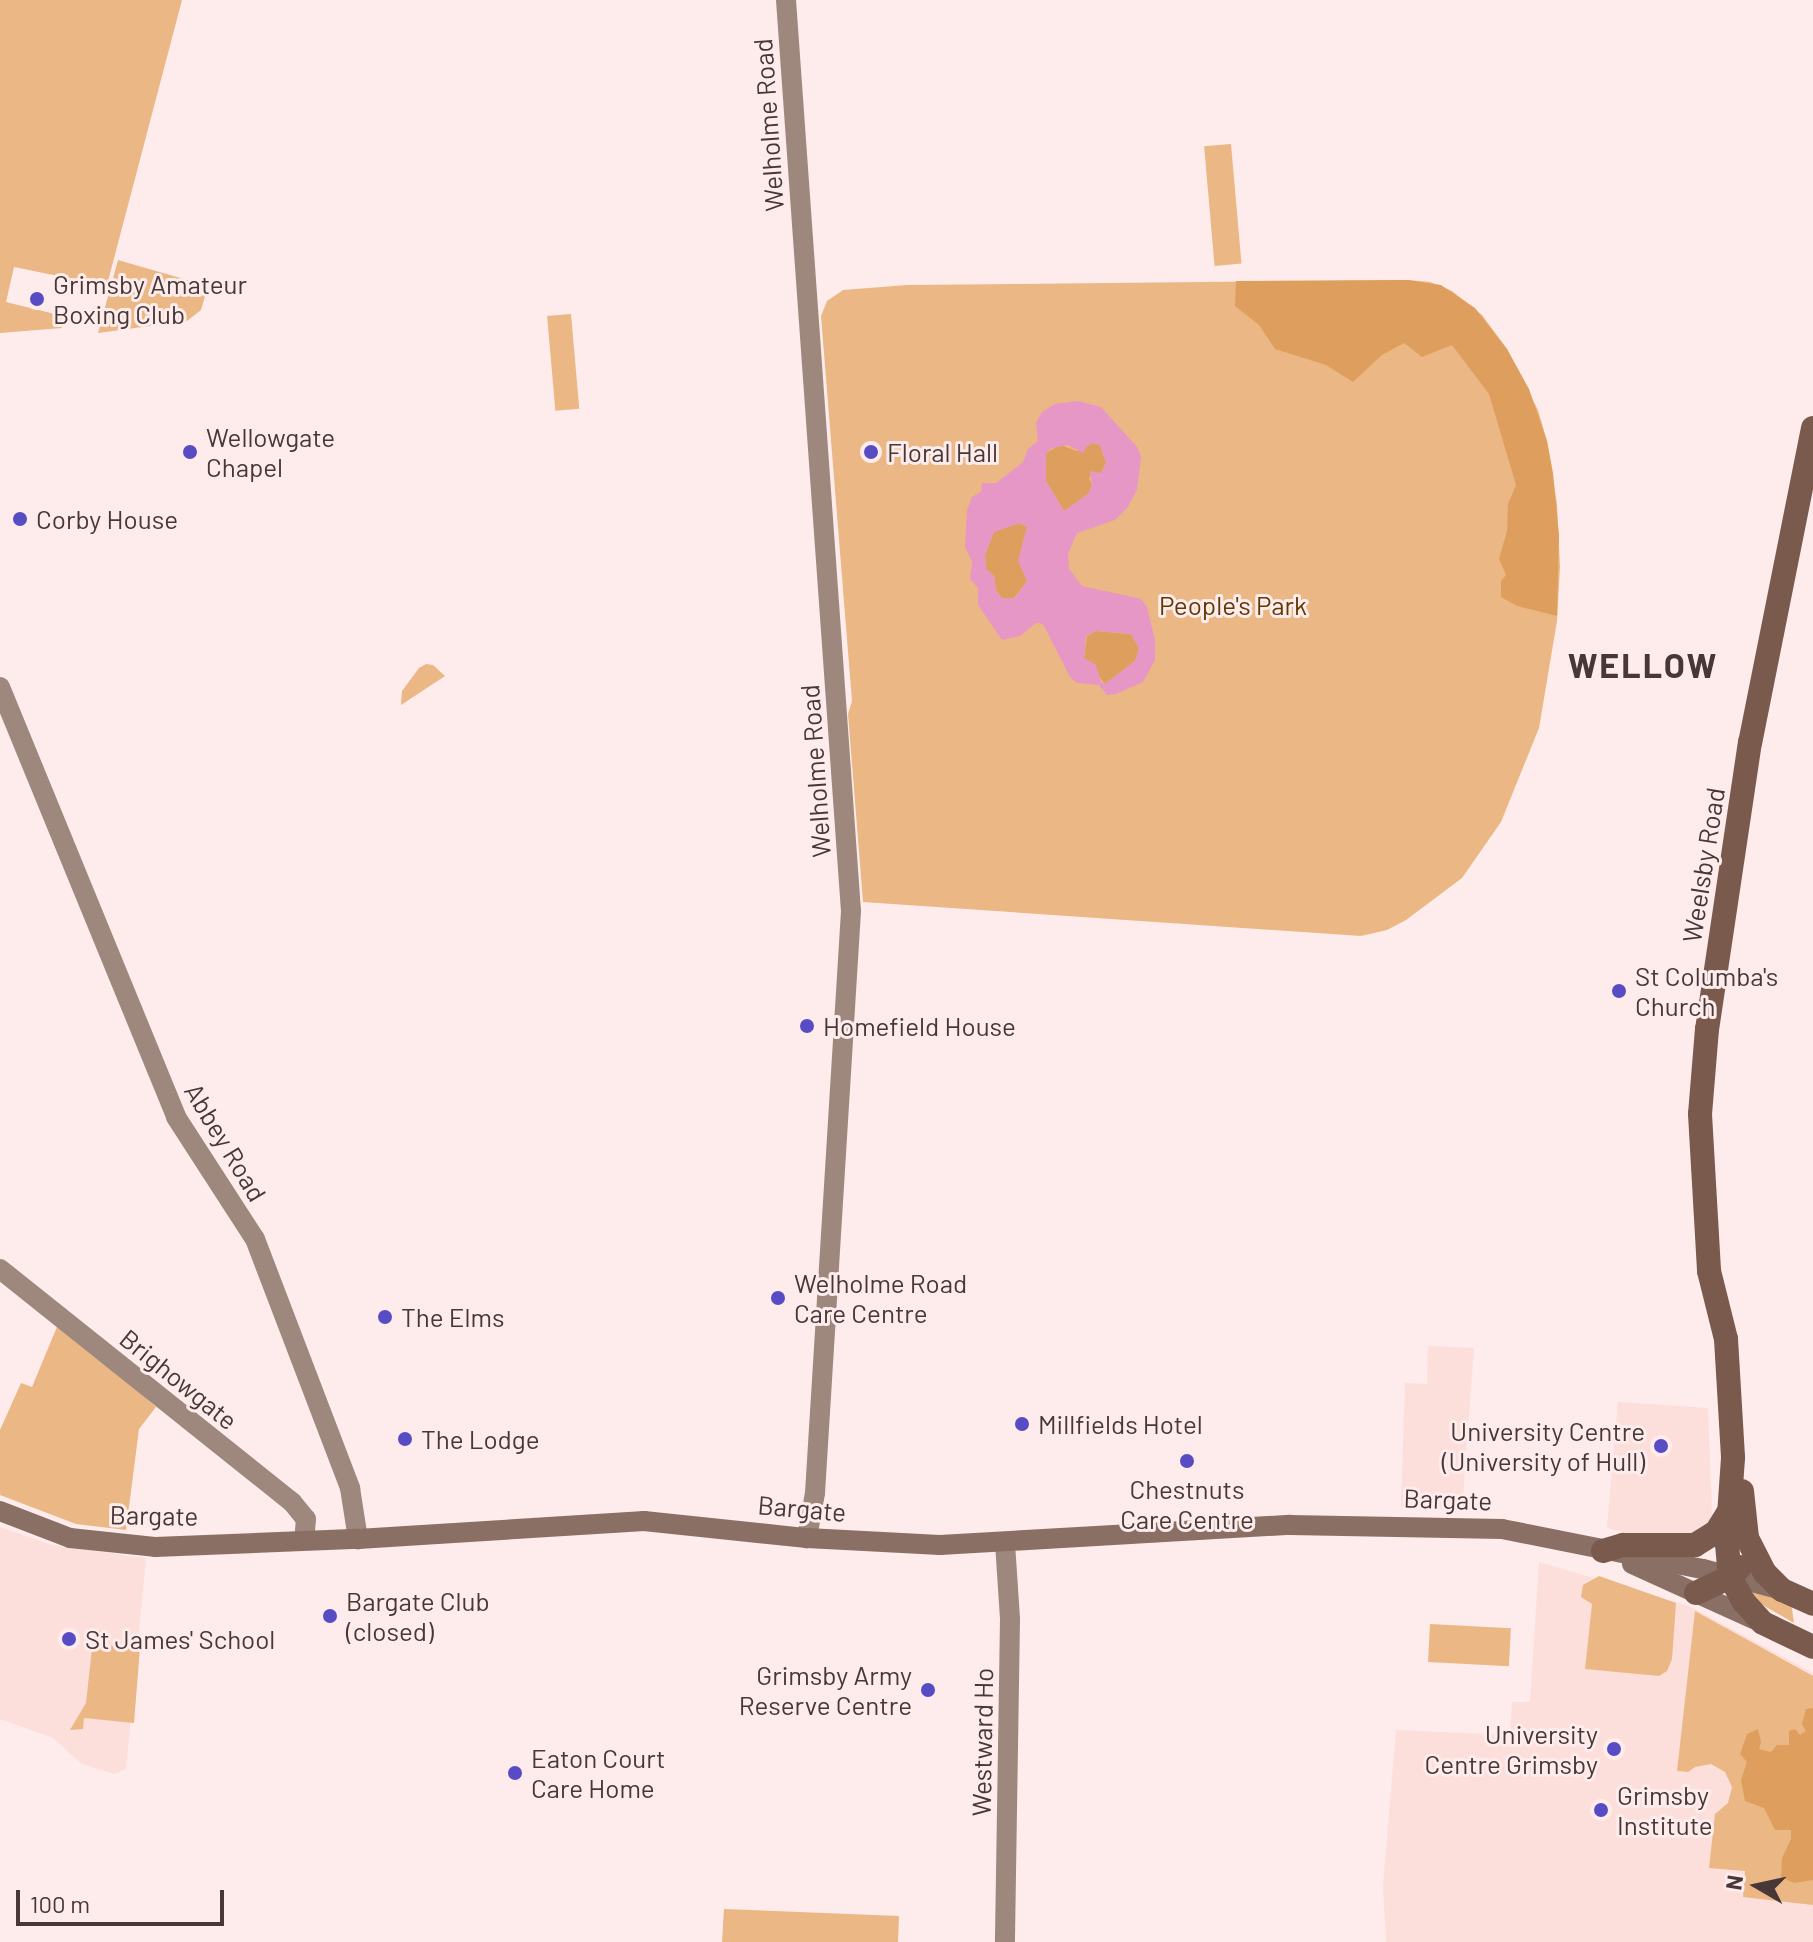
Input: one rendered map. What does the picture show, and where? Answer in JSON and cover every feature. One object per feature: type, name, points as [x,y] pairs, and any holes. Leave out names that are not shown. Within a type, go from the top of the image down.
[{"type":"highway","name":"Weelsby Road","points":[[1730,1577],[1729,1511],[1733,1458],[1726,1339],[1709,1271],[1700,1114],[1703,1064],[1750,742],[1813,428]]},
{"type":"highway","name":"Weelsby Road","points":[[1733,1458],[1741,1480],[1747,1538],[1765,1573],[1782,1590]]},
{"type":"highway","points":[[1603,1551],[1623,1545],[1695,1545],[1716,1532],[1729,1511]]},
{"type":"highway","points":[[1696,1593],[1730,1577],[1743,1562],[1747,1538]]},
{"type":"highway","points":[[1730,1577],[1744,1602],[1763,1623]]},
{"type":"highway","name":"Bargate","points":[[1782,1590],[1813,1604]]},
{"type":"highway","name":"Bargate","points":[[1763,1623],[1813,1647]]},
{"type":"main road","name":"Bargate","points":[[0,1511],[69,1538],[155,1547],[358,1539],[644,1521],[807,1538],[940,1545],[1147,1532],[1358,1525],[1502,1529],[1782,1590]]},
{"type":"main road","name":"Bargate","points":[[1603,1551],[1763,1623]]},
{"type":"street","name":"Welholme Road","points":[[786,0],[851,911],[815,1493],[807,1538]]},
{"type":"street","name":"Abbey Road","points":[[0,687],[176,1117],[255,1239],[350,1488],[358,1539]]},
{"type":"street","name":"Brighowgate","points":[[0,1269],[292,1502],[306,1519],[304,1540]]},
{"type":"street","name":"Westward Ho","points":[[1005,1543],[1010,1619],[1005,1942]]},
{"type":"shaded area","points":[[1408,280],[1441,285],[1475,308],[1507,349],[1529,389],[1547,441],[1553,473],[1559,535],[1557,616],[1517,606],[1501,597],[1501,581],[1506,575],[1499,559],[1507,531],[1508,504],[1516,485],[1489,394],[1452,345],[1422,357],[1404,343],[1382,355],[1353,382],[1326,365],[1275,349],[1259,325],[1235,306],[1236,281]]},
{"type":"shaded area","points":[[1078,401],[1101,407],[1138,448],[1141,457],[1137,490],[1127,508],[1115,520],[1077,533],[1068,554],[1069,569],[1082,586],[1141,599],[1147,607],[1155,640],[1155,660],[1143,682],[1116,694],[1107,695],[1099,685],[1077,683],[1070,677],[1043,624],[1036,623],[1020,636],[1002,640],[978,605],[978,588],[970,579],[972,562],[965,547],[967,510],[972,497],[981,492],[982,483],[996,483],[1023,462],[1028,449],[1038,441],[1036,423],[1042,412],[1055,404]],"holes":[[[1093,443],[1100,445],[1106,463],[1101,473],[1090,471],[1092,485],[1088,494],[1064,511],[1046,481],[1046,453],[1052,448],[1068,445],[1083,453]],[[1020,523],[1027,527],[1018,561],[1027,581],[1015,598],[1002,598],[996,591],[994,576],[986,569],[985,555],[994,532]],[[1096,631],[1131,634],[1139,648],[1135,661],[1105,684],[1101,682],[1096,665],[1084,658],[1086,636]]]},
{"type":"shaded area","points":[[1093,443],[1100,445],[1106,463],[1101,473],[1093,473],[1089,478],[1092,485],[1088,494],[1064,511],[1046,481],[1046,453],[1060,445],[1077,451]]},
{"type":"shaded area","points":[[1019,523],[1027,527],[1020,554],[1027,581],[1014,598],[1002,598],[996,590],[994,576],[986,569],[985,555],[994,532]]},
{"type":"shaded area","points":[[1096,631],[1131,634],[1139,648],[1135,661],[1105,684],[1084,658],[1087,636]]},
{"type":"shaded area","points":[[1428,1346],[1474,1348],[1462,1509],[1401,1507],[1405,1383],[1427,1384]]},
{"type":"shaded area","name":"University Centre (University of Hull)","points":[[1618,1402],[1708,1408],[1712,1515],[1707,1526],[1672,1543],[1607,1528]]},
{"type":"shaded area","name":"St James' School","points":[[0,1527],[52,1545],[146,1558],[126,1769],[114,1774],[82,1764],[53,1738],[0,1719]]},
{"type":"shaded area","name":"Grimsby Institute","points":[[1539,1562],[1689,1606],[1813,1673],[1813,1942],[1386,1942],[1383,1885],[1396,1730],[1510,1735],[1512,1702],[1530,1702]]},
{"type":"shaded area","points":[[1813,1708],[1813,1880],[1794,1883],[1781,1877],[1782,1858],[1791,1839],[1791,1830],[1775,1830],[1764,1808],[1745,1801],[1741,1780],[1747,1762],[1740,1754],[1747,1734],[1758,1729],[1759,1749],[1771,1752],[1777,1745],[1789,1745],[1789,1731],[1795,1729],[1800,1735],[1806,1731],[1802,1724],[1806,1709]]},
{"type":"green space","points":[[0,0],[182,0],[107,285],[88,281],[86,288],[67,284],[68,278],[14,267],[6,302],[63,316],[62,328],[0,333]]},
{"type":"green space","points":[[1231,144],[1241,264],[1215,266],[1204,146]]},
{"type":"green space","points":[[118,260],[208,286],[201,310],[187,321],[98,333]]},
{"type":"green space","name":"People's Park","points":[[1430,282],[1452,291],[1482,315],[1507,349],[1538,410],[1547,441],[1557,504],[1560,567],[1557,621],[1539,728],[1501,822],[1462,878],[1406,920],[1387,930],[1361,936],[863,902],[848,714],[852,701],[821,316],[827,301],[843,290],[907,285]]},
{"type":"green space","points":[[571,314],[579,409],[555,411],[547,316]]},
{"type":"green space","points":[[426,664],[433,665],[445,676],[401,705],[402,691],[419,668]]},
{"type":"green space","points":[[59,1322],[156,1407],[139,1429],[126,1530],[76,1524],[0,1495],[0,1430],[21,1383],[32,1387]]},
{"type":"green space","points":[[1599,1576],[1676,1603],[1672,1659],[1667,1671],[1659,1676],[1585,1669],[1592,1604],[1581,1597],[1583,1585]]},
{"type":"green space","points":[[1753,1586],[1791,1602],[1794,1623],[1761,1604],[1752,1594]]},
{"type":"green space","points":[[1695,1611],[1813,1676],[1813,1905],[1743,1897],[1745,1871],[1709,1868],[1715,1814],[1728,1803],[1732,1787],[1725,1772],[1711,1764],[1695,1767],[1688,1772],[1677,1771]]},
{"type":"green space","points":[[1430,1624],[1511,1628],[1509,1666],[1428,1662]]},
{"type":"green space","points":[[94,1630],[104,1631],[103,1645],[140,1648],[134,1723],[84,1718],[83,1729],[70,1730],[86,1703]]},
{"type":"green space","points":[[724,1909],[899,1916],[898,1942],[722,1942]]},
{"type":"place","name":"Grimsby Amateur Boxing Club","points":[[37,299]]},
{"type":"place","name":"Wellowgate Chapel","points":[[190,452]]},
{"type":"place","name":"Floral Hall","points":[[871,452]]},
{"type":"place","name":"Corby House","points":[[20,519]]},
{"type":"place","name":"St Columba's Church","points":[[1619,991]]},
{"type":"place","name":"Homefield House","points":[[807,1026]]},
{"type":"place","name":"Welholme Road Care Centre","points":[[778,1298]]},
{"type":"place","name":"The Elms","points":[[385,1317]]},
{"type":"place","name":"Millfields Hotel","points":[[1022,1424]]},
{"type":"place","name":"The Lodge","points":[[405,1439]]},
{"type":"place","name":"University Centre (University of Hull)","points":[[1661,1446]]},
{"type":"place","name":"Chestnuts Care Centre","points":[[1187,1461]]},
{"type":"place","name":"Bargate Club (closed)","points":[[330,1616]]},
{"type":"place","name":"St James' School","points":[[69,1639]]},
{"type":"place","name":"Grimsby Army Reserve Centre","points":[[928,1690]]},
{"type":"place","name":"University Centre Grimsby","points":[[1614,1749]]},
{"type":"place","name":"Eaton Court Care Home","points":[[515,1773]]},
{"type":"place","name":"Grimsby Institute","points":[[1601,1810]]},
{"type":"district","name":"WELLOW","points":[[1643,665]]}]
